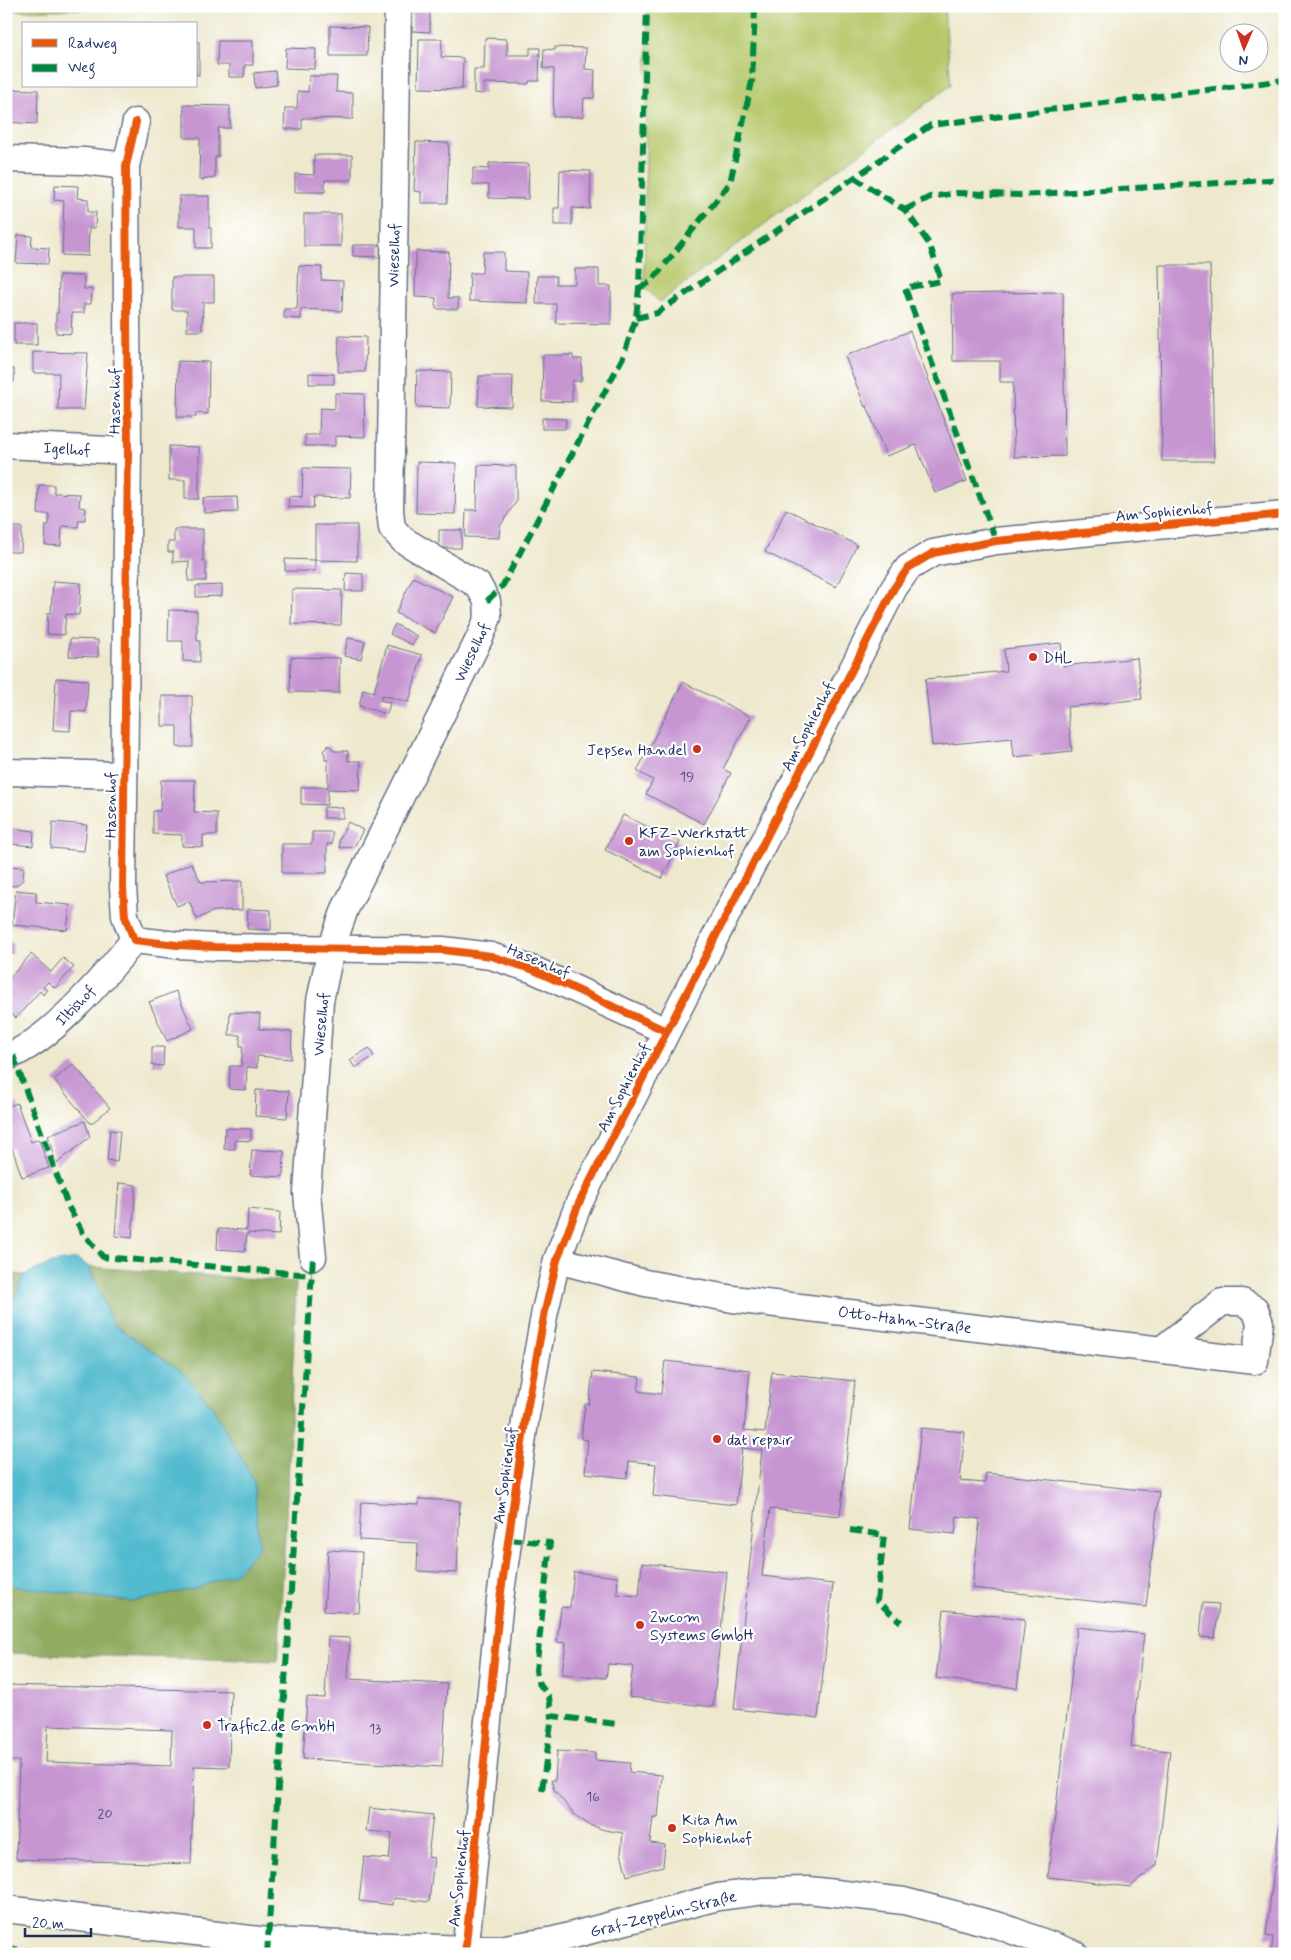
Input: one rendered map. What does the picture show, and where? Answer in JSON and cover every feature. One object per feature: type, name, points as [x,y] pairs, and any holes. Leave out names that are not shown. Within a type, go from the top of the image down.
[{"type":"street","name":"Wieselhof","points":[[313,1257],[307,1192],[320,1000],[331,949],[345,909],[488,617],[487,602],[478,584],[403,540],[392,528],[390,511],[398,6]]},
{"type":"street","name":"Hasenhof","points":[[136,122],[126,166],[128,451],[123,886],[125,916],[134,940],[186,946],[443,950],[491,956],[534,970],[666,1032]]},
{"type":"street","points":[[6,159],[84,162],[126,166]]},
{"type":"street","name":"Igelhof","points":[[6,445],[128,451]]},
{"type":"street","name":"Am Sophienhof","points":[[465,1951],[500,1599],[526,1415],[545,1311],[557,1260],[579,1203],[894,588],[908,568],[933,554],[996,541],[1285,514]]},
{"type":"street","points":[[6,772],[124,775]]},
{"type":"street","name":"Iltishof","points":[[6,1057],[14,1055],[48,1032],[111,969],[134,940]]},
{"type":"street","name":"Otto-Hahn-Straße","points":[[557,1260],[645,1283],[733,1299],[1161,1350],[1255,1361],[1260,1323],[1255,1309],[1242,1302],[1222,1302],[1161,1350]]},
{"type":"street","name":"Graf-Zeppelin-Straße","points":[[6,1909],[268,1941],[465,1951],[499,1949],[554,1940],[718,1897],[764,1891],[809,1890],[904,1901],[1000,1926],[1074,1954]]},
{"type":"green space","points":[[6,6],[144,6],[144,8],[6,11]]},
{"type":"green space","points":[[648,6],[944,6],[951,85],[660,302],[644,287]]},
{"type":"green space","points":[[89,1267],[296,1282],[278,1661],[6,1653],[6,1579],[15,1586],[212,1406],[181,1371],[113,1324]]},
{"type":"green space","points":[[6,1274],[24,1275],[6,1321]]},
{"type":"water","points":[[77,1259],[89,1267],[113,1324],[181,1371],[212,1406],[254,1481],[259,1547],[237,1572],[195,1589],[131,1602],[15,1586],[6,1579],[6,1321],[24,1275],[52,1263]]},
{"type":"building","points":[[412,11],[430,12],[430,32],[412,31]]},
{"type":"building","points":[[330,26],[368,27],[367,56],[330,56]]},
{"type":"building","points":[[485,38],[507,39],[507,55],[530,55],[530,48],[540,48],[539,81],[529,81],[529,84],[484,83],[484,94],[474,93],[474,69],[484,69]]},
{"type":"building","points":[[419,39],[442,39],[441,57],[463,58],[462,89],[418,88]]},
{"type":"building","points":[[218,41],[253,41],[253,65],[245,65],[244,77],[229,77],[229,65],[217,65]]},
{"type":"building","points":[[198,42],[199,42],[198,75]]},
{"type":"building","points":[[555,47],[586,48],[585,69],[595,70],[594,98],[584,98],[583,117],[553,117],[554,69],[543,68],[544,49],[555,50]]},
{"type":"building","points":[[286,48],[316,49],[315,69],[285,68]]},
{"type":"building","points":[[275,71],[277,85],[255,88],[254,73]]},
{"type":"building","points":[[309,76],[337,76],[336,92],[353,93],[353,119],[302,118],[302,129],[284,129],[285,108],[297,108],[298,91],[308,92]]},
{"type":"building","points":[[6,89],[38,90],[37,124],[6,122]]},
{"type":"building","points":[[184,105],[230,106],[230,128],[218,128],[218,157],[215,157],[215,178],[199,180],[200,138],[184,138]]},
{"type":"building","points":[[416,142],[449,143],[447,203],[421,203],[421,192],[414,191]]},
{"type":"building","points":[[314,155],[352,155],[352,180],[325,180],[325,192],[295,192],[295,174],[314,175]]},
{"type":"building","points":[[489,163],[529,164],[528,199],[489,198],[489,185],[473,185],[473,168],[489,169]]},
{"type":"building","points":[[560,170],[591,171],[590,209],[572,208],[572,225],[554,225],[554,208],[559,208]]},
{"type":"building","points":[[55,185],[78,186],[77,198],[88,199],[88,212],[96,212],[95,228],[89,228],[88,256],[62,255],[64,201],[54,200]]},
{"type":"building","points":[[179,196],[209,196],[211,248],[196,248],[196,227],[179,227]]},
{"type":"building","points":[[304,214],[341,214],[341,246],[304,246]]},
{"type":"building","points":[[18,235],[32,236],[31,247],[49,248],[48,264],[16,263]]},
{"type":"building","points":[[353,245],[381,245],[381,257],[353,256]]},
{"type":"building","points":[[416,251],[449,252],[448,298],[458,298],[458,309],[436,309],[436,298],[415,297]]},
{"type":"building","points":[[483,252],[504,252],[504,271],[527,272],[527,303],[469,301],[470,273],[482,273]]},
{"type":"building","points":[[1159,265],[1210,265],[1214,461],[1162,461]]},
{"type":"building","points":[[299,266],[322,267],[321,280],[343,281],[342,311],[301,309],[301,319],[284,318],[284,309],[297,309]]},
{"type":"building","points":[[575,269],[599,269],[599,286],[611,286],[611,324],[556,323],[556,304],[536,304],[537,276],[556,276],[556,284],[575,284]]},
{"type":"building","points":[[59,275],[84,276],[84,289],[92,289],[91,304],[84,304],[84,313],[72,313],[71,334],[56,333]]},
{"type":"building","points":[[172,277],[214,277],[214,302],[203,302],[202,331],[187,331],[187,310],[172,310]]},
{"type":"building","points":[[1063,292],[1065,456],[1014,457],[1013,382],[1000,382],[1000,361],[953,361],[952,294]]},
{"type":"building","points":[[14,323],[37,323],[37,345],[14,345]]},
{"type":"building","points":[[910,331],[967,481],[935,493],[916,445],[886,456],[845,356]]},
{"type":"building","points":[[339,336],[366,337],[365,372],[338,372]]},
{"type":"building","points":[[33,352],[88,353],[84,410],[58,410],[59,373],[33,373]]},
{"type":"building","points":[[543,355],[573,355],[573,359],[582,359],[581,381],[572,381],[572,402],[542,401]]},
{"type":"building","points":[[178,361],[209,362],[208,414],[196,413],[196,417],[177,417]]},
{"type":"building","points":[[6,369],[14,369],[14,382],[6,382]]},
{"type":"building","points":[[417,371],[451,372],[450,408],[416,407]]},
{"type":"building","points":[[309,373],[334,374],[334,384],[309,384]]},
{"type":"building","points":[[479,376],[513,376],[512,407],[478,406]]},
{"type":"building","points":[[335,393],[364,394],[365,437],[335,436],[335,446],[305,446],[305,435],[319,435],[320,408],[335,409]]},
{"type":"building","points":[[542,418],[566,419],[565,429],[542,429]]},
{"type":"building","points":[[169,446],[199,447],[199,499],[185,499],[185,480],[169,480]]},
{"type":"building","points":[[417,462],[456,463],[455,514],[416,513]]},
{"type":"building","points":[[478,465],[516,466],[516,502],[500,526],[499,538],[465,537],[466,510],[477,510]]},
{"type":"building","points":[[303,468],[351,469],[350,498],[314,497],[313,508],[288,507],[289,496],[302,497]]},
{"type":"building","points":[[39,485],[54,485],[54,493],[80,494],[79,507],[86,508],[85,520],[79,520],[78,527],[62,526],[61,546],[45,545],[46,525],[49,525],[49,514],[38,514]]},
{"type":"building","points":[[237,497],[238,512],[204,513],[203,498]]},
{"type":"building","points":[[786,509],[857,545],[836,587],[765,552]]},
{"type":"building","points":[[315,525],[357,525],[357,561],[315,560]]},
{"type":"building","points":[[6,527],[22,527],[21,552],[6,552]]},
{"type":"building","points":[[174,529],[203,529],[203,561],[206,561],[206,581],[188,581],[189,561],[173,562],[173,552],[168,552],[168,542],[174,542]]},
{"type":"building","points":[[439,530],[462,530],[461,548],[439,548]]},
{"type":"building","points":[[285,559],[315,560],[315,571],[285,571]]},
{"type":"building","points":[[346,573],[363,574],[363,591],[345,591]]},
{"type":"building","points":[[413,577],[453,597],[435,633],[396,613]]},
{"type":"building","points":[[53,581],[81,583],[79,615],[66,614],[64,635],[47,634],[48,613],[51,613]]},
{"type":"building","points":[[222,585],[222,596],[196,597],[196,586]]},
{"type":"building","points":[[292,589],[342,590],[341,625],[291,624]]},
{"type":"building","points":[[169,610],[197,611],[197,641],[200,641],[200,662],[183,661],[183,641],[168,641]]},
{"type":"building","points":[[395,624],[417,636],[412,645],[390,634]]},
{"type":"building","points":[[348,638],[365,641],[361,659],[344,656]]},
{"type":"building","points":[[70,639],[98,640],[98,657],[69,656]]},
{"type":"building","points":[[1061,643],[1063,666],[1137,658],[1142,699],[1067,707],[1072,751],[1014,757],[1012,738],[932,746],[925,679],[1006,671],[1004,649]]},
{"type":"building","points":[[387,645],[422,655],[409,702],[382,695],[380,700],[390,703],[387,714],[359,706],[363,689],[374,692]]},
{"type":"building","points":[[291,657],[340,658],[339,693],[290,692]]},
{"type":"building","points":[[56,678],[88,680],[86,712],[71,711],[70,731],[53,730]]},
{"type":"building","points":[[683,682],[751,717],[723,769],[731,773],[704,824],[646,794],[653,780],[637,771]]},
{"type":"building","points":[[162,696],[192,696],[193,747],[177,747],[177,726],[162,726]]},
{"type":"building","points":[[329,745],[334,751],[348,751],[348,761],[361,761],[360,790],[328,789],[327,805],[301,804],[301,787],[328,787],[328,760],[325,760],[323,751]]},
{"type":"building","points":[[161,780],[195,780],[194,812],[217,813],[217,835],[203,835],[203,847],[182,846],[182,835],[153,834],[153,811],[160,811]]},
{"type":"building","points":[[324,807],[343,808],[343,818],[324,818]]},
{"type":"building","points":[[623,815],[680,842],[662,878],[605,850]]},
{"type":"building","points":[[53,822],[87,825],[84,851],[51,848]]},
{"type":"building","points":[[348,822],[363,830],[354,847],[340,848],[339,840]]},
{"type":"building","points":[[12,828],[34,831],[33,846],[11,844],[9,859],[6,858],[6,831],[12,832]]},
{"type":"building","points":[[312,832],[332,832],[332,844],[327,844],[327,873],[282,873],[282,844],[312,844]]},
{"type":"building","points":[[191,863],[201,882],[242,881],[242,910],[214,911],[197,919],[189,901],[177,906],[163,876]]},
{"type":"building","points":[[6,866],[24,867],[23,880],[15,886],[6,885]]},
{"type":"building","points":[[16,890],[36,892],[36,902],[70,905],[67,930],[12,925]]},
{"type":"building","points":[[248,909],[271,910],[271,930],[247,929]]},
{"type":"building","points":[[6,942],[13,942],[13,954],[6,953]]},
{"type":"building","points":[[31,954],[51,972],[63,958],[74,967],[55,988],[48,982],[43,987],[47,990],[43,995],[40,991],[16,1018],[6,1010],[6,982]]},
{"type":"building","points":[[176,991],[193,1029],[167,1041],[149,1002]]},
{"type":"building","points":[[230,1012],[260,1014],[259,1029],[292,1032],[291,1059],[257,1056],[257,1068],[247,1067],[246,1090],[229,1089],[230,1066],[241,1066],[243,1046],[240,1046],[240,1035],[229,1035]]},
{"type":"building","points":[[152,1047],[164,1047],[163,1066],[152,1065]]},
{"type":"building","points":[[369,1048],[374,1056],[355,1068],[350,1060]]},
{"type":"building","points":[[73,1064],[110,1108],[91,1124],[54,1080]]},
{"type":"building","points":[[256,1090],[289,1091],[287,1118],[255,1116]]},
{"type":"building","points":[[17,1103],[31,1142],[39,1139],[49,1168],[22,1177],[12,1148],[6,1150],[6,1107]]},
{"type":"building","points":[[85,1121],[90,1137],[56,1164],[48,1135]]},
{"type":"building","points":[[225,1128],[251,1129],[251,1141],[235,1140],[235,1149],[224,1149]]},
{"type":"building","points":[[110,1130],[120,1131],[117,1162],[107,1160]]},
{"type":"building","points":[[252,1150],[284,1151],[283,1177],[250,1175]]},
{"type":"building","points":[[119,1183],[136,1185],[132,1238],[115,1236]]},
{"type":"building","points":[[248,1209],[280,1212],[279,1235],[247,1233],[245,1251],[217,1249],[218,1229],[247,1230]]},
{"type":"building","name":"dat repair","points":[[665,1361],[750,1370],[744,1430],[765,1432],[772,1372],[855,1381],[840,1516],[770,1509],[762,1576],[833,1584],[818,1718],[734,1709],[762,1450],[742,1448],[736,1505],[653,1496],[656,1464],[629,1461],[627,1478],[585,1473],[588,1440],[581,1439],[585,1404],[589,1404],[593,1372],[640,1377],[638,1391],[661,1394]]},
{"type":"building","points":[[921,1428],[965,1432],[960,1481],[985,1483],[986,1473],[1159,1492],[1146,1607],[972,1588],[980,1519],[957,1516],[955,1534],[910,1529]]},
{"type":"building","points":[[419,1499],[460,1501],[457,1573],[417,1571],[418,1543],[359,1540],[361,1502],[419,1505]]},
{"type":"building","points":[[328,1550],[362,1552],[359,1613],[324,1611]]},
{"type":"building","name":"2wcom Systems GmbH","points":[[642,1563],[727,1572],[713,1707],[629,1697],[633,1666],[608,1664],[606,1678],[562,1674],[566,1643],[557,1642],[561,1607],[570,1608],[574,1572],[618,1577],[617,1594],[639,1596]]},
{"type":"building","points":[[1203,1603],[1219,1604],[1215,1638],[1200,1637]]},
{"type":"building","points":[[944,1610],[1025,1619],[1017,1688],[936,1678]]},
{"type":"building","points":[[1077,1627],[1144,1634],[1131,1747],[1170,1751],[1157,1865],[1130,1887],[1048,1877]]},
{"type":"building","points":[[328,1637],[350,1638],[348,1679],[447,1684],[442,1767],[303,1759],[307,1697],[325,1698]]},
{"type":"building","points":[[6,1685],[231,1691],[229,1767],[194,1766],[191,1864],[16,1859],[19,1761],[6,1761]],"holes":[[[48,1726],[172,1730],[171,1766],[46,1762]]]},
{"type":"building","points":[[557,1751],[595,1753],[595,1760],[630,1763],[629,1772],[662,1775],[658,1817],[653,1817],[650,1843],[665,1845],[663,1866],[627,1876],[621,1853],[623,1833],[589,1825],[575,1815],[554,1790],[551,1780],[555,1780]]},
{"type":"building","points":[[1284,1785],[1285,1954],[1271,1954],[1273,1937],[1266,1936]]},
{"type":"building","points":[[369,1808],[433,1815],[428,1857],[434,1858],[429,1902],[394,1898],[393,1905],[359,1901],[364,1857],[389,1859],[392,1833],[366,1831]]},
{"type":"marked path","points":[[487,601],[503,585],[623,357],[636,318],[639,288],[647,6]]},
{"type":"marked path","points":[[639,288],[651,282],[730,183],[752,81],[754,6]]},
{"type":"marked path","points":[[636,318],[657,313],[931,125],[1285,80]]},
{"type":"marked path","points":[[853,177],[905,210],[930,245],[941,281],[905,288],[996,541]]},
{"type":"marked path","points":[[905,210],[930,197],[957,193],[1021,195],[1285,179]]},
{"type":"marked path","points":[[13,1055],[68,1206],[84,1235],[103,1257],[312,1275]]},
{"type":"marked path","points":[[267,1954],[313,1257]]},
{"type":"marked path","points":[[850,1530],[884,1535],[877,1601],[901,1622]]},
{"type":"marked path","points":[[509,1539],[550,1543],[536,1670],[538,1682],[549,1697],[552,1716],[617,1724]]},
{"type":"marked path","points":[[542,1790],[552,1716]]},
{"type":"marked path","points":[[6,1948],[57,1954]]},
{"type":"cycle path","points":[[136,122],[126,166],[128,451],[123,887],[125,916],[134,940],[215,947],[443,950],[491,956],[534,970],[666,1031]]},
{"type":"cycle path","points":[[465,1954],[500,1599],[526,1415],[545,1311],[557,1260],[579,1203],[894,588],[908,568],[933,553],[996,541],[1285,514]]},
{"type":"place","name":"DHL","points":[[1033,657]]},
{"type":"place","name":"Jepsen Handel","points":[[697,749]]},
{"type":"place","name":"KFZ-Werkstatt am Sophienhof","points":[[629,841]]},
{"type":"place","name":"dat repair","points":[[717,1439]]},
{"type":"place","name":"2wcom Systems GmbH","points":[[640,1625]]},
{"type":"place","name":"Traffic2.de GmbH","points":[[207,1725]]},
{"type":"place","name":"Kita Am Sophienhof","points":[[672,1828]]}]
